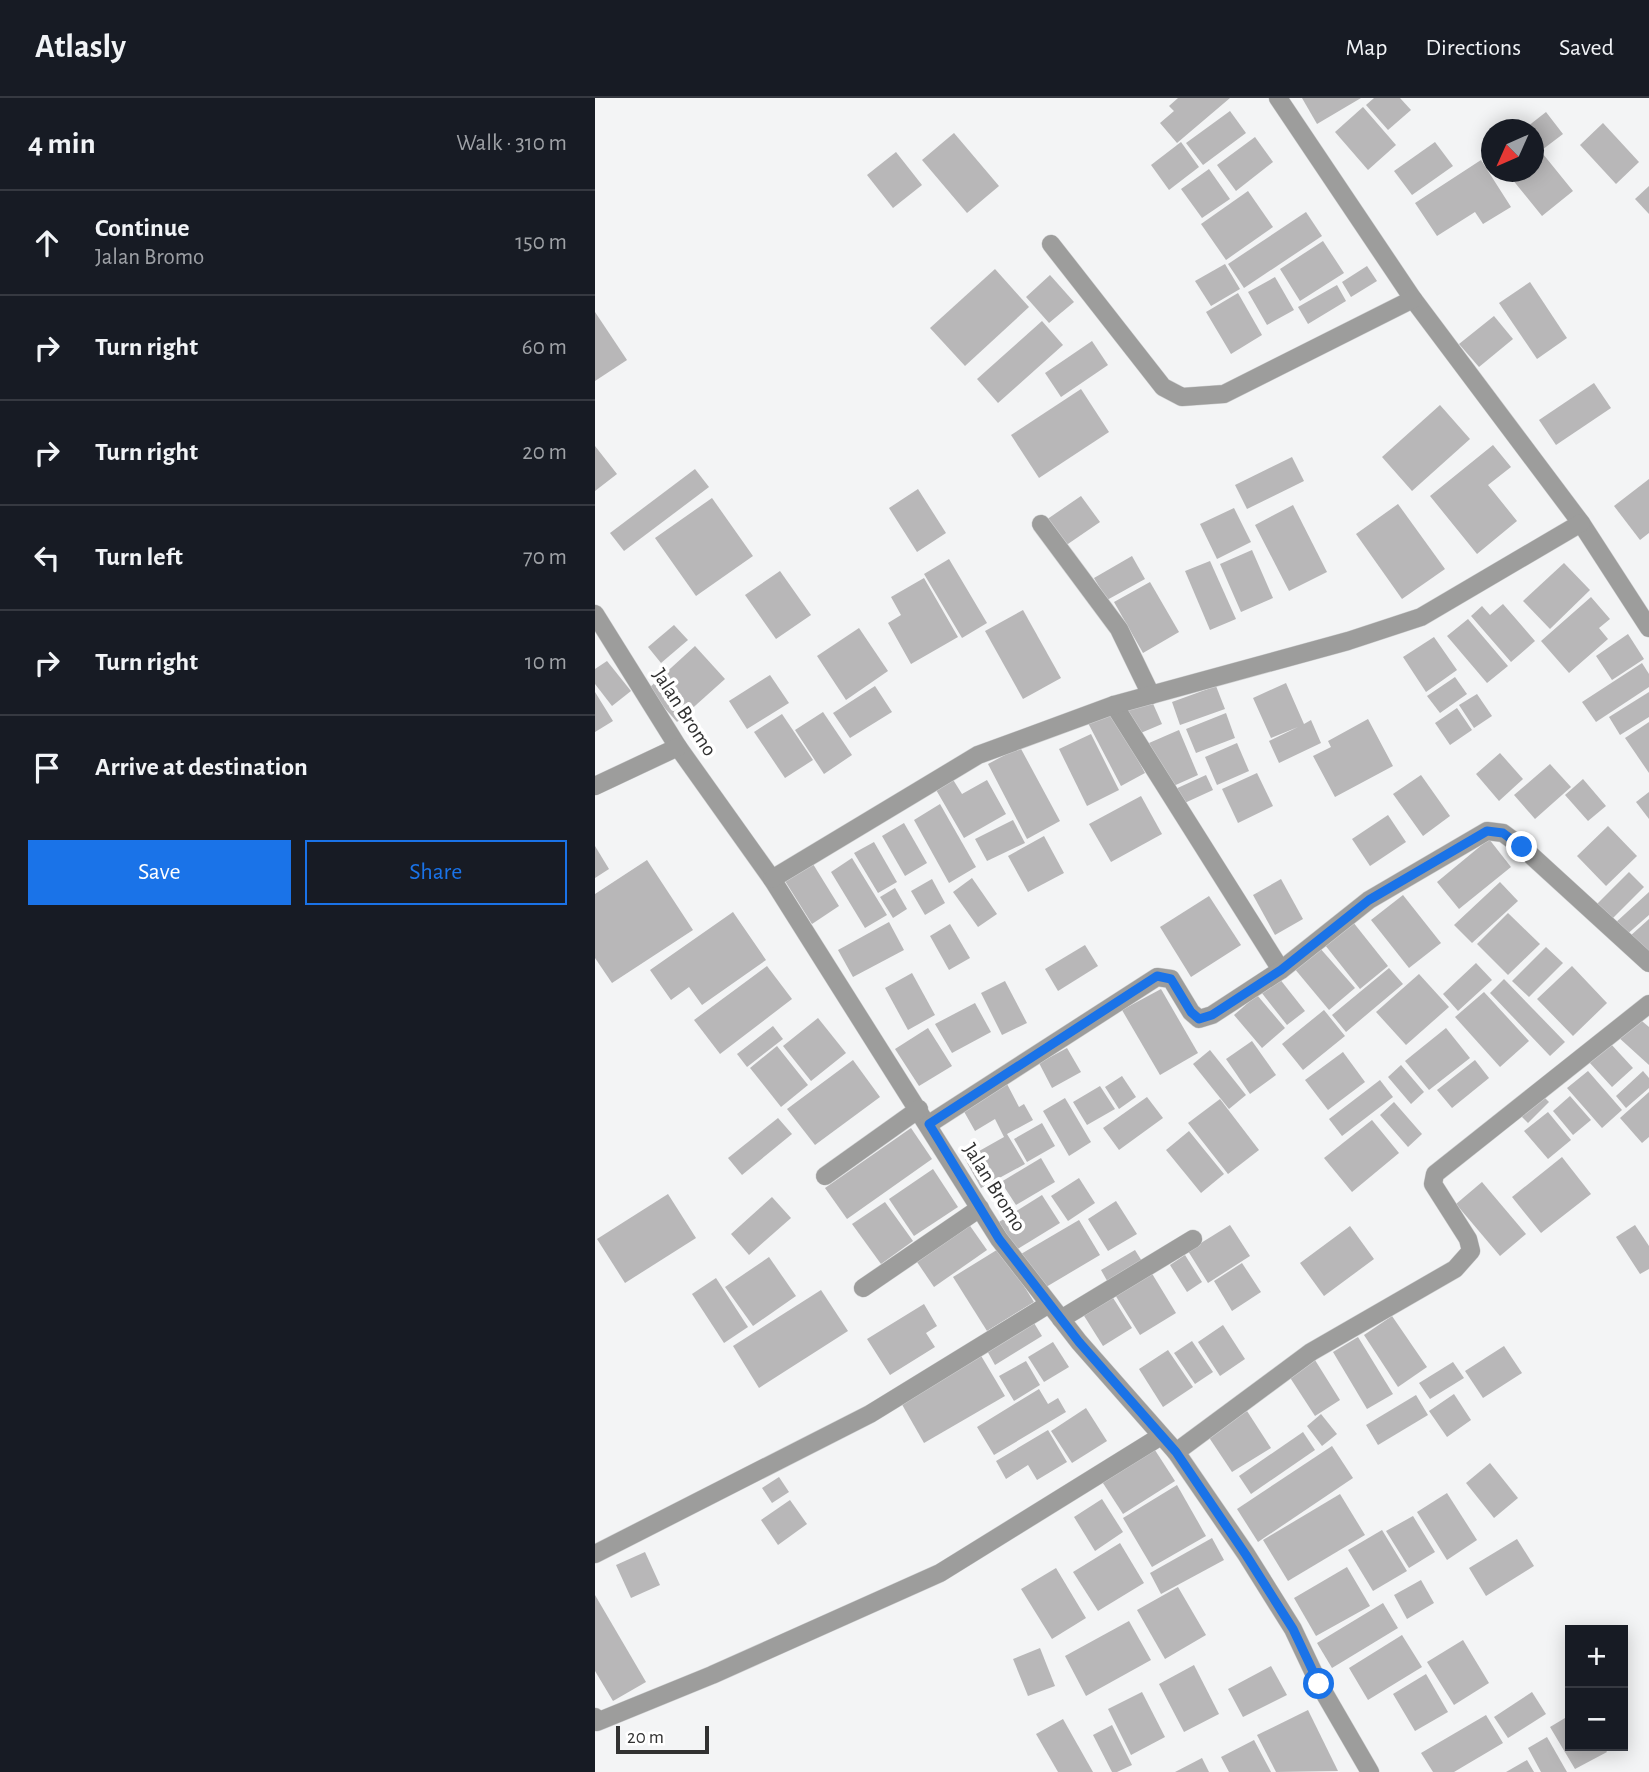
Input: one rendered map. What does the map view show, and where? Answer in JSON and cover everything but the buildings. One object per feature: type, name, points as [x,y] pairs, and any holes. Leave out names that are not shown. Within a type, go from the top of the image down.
[{"type":"street","points":[[1277,98],[1413,299],[1581,523],[1649,628]]},
{"type":"street","points":[[1051,244],[1163,387],[1182,397],[1224,394],[1413,299]]},
{"type":"street","points":[[772,879],[978,755],[1114,705],[1348,641],[1421,617],[1581,523]]},
{"type":"street","points":[[1041,524],[1119,629],[1151,695]]},
{"type":"street","name":"Jalan Bromo","points":[[595,614],[678,747],[772,879],[999,1239],[1061,1319],[1176,1452],[1246,1555],[1293,1629],[1319,1684],[1370,1772]]},
{"type":"street","points":[[1114,705],[1281,970]]},
{"type":"street","points":[[595,786],[678,747]]},
{"type":"street","points":[[825,1176],[1157,976],[1171,979],[1191,1012],[1199,1019],[1212,1015],[1281,970],[1369,900],[1487,831],[1503,833],[1522,847],[1649,963]]},
{"type":"street","points":[[1176,1452],[1311,1352],[1455,1269],[1466,1260],[1471,1251],[1468,1239],[1433,1184],[1436,1174],[1649,1004]]},
{"type":"street","points":[[863,1288],[980,1208]]},
{"type":"street","points":[[1061,1319],[1193,1239]]},
{"type":"street","points":[[595,1554],[870,1414],[1049,1304]]},
{"type":"street","points":[[595,1717],[597,1722],[712,1675],[940,1573],[1161,1436]]},
{"type":"route","points":[[1319,1684],[1293,1629],[1176,1452],[1079,1342],[999,1239],[929,1124],[1157,976],[1171,979],[1191,1012],[1199,1019],[1212,1015],[1281,970],[1369,900],[1487,831],[1503,833],[1522,847]]}]
